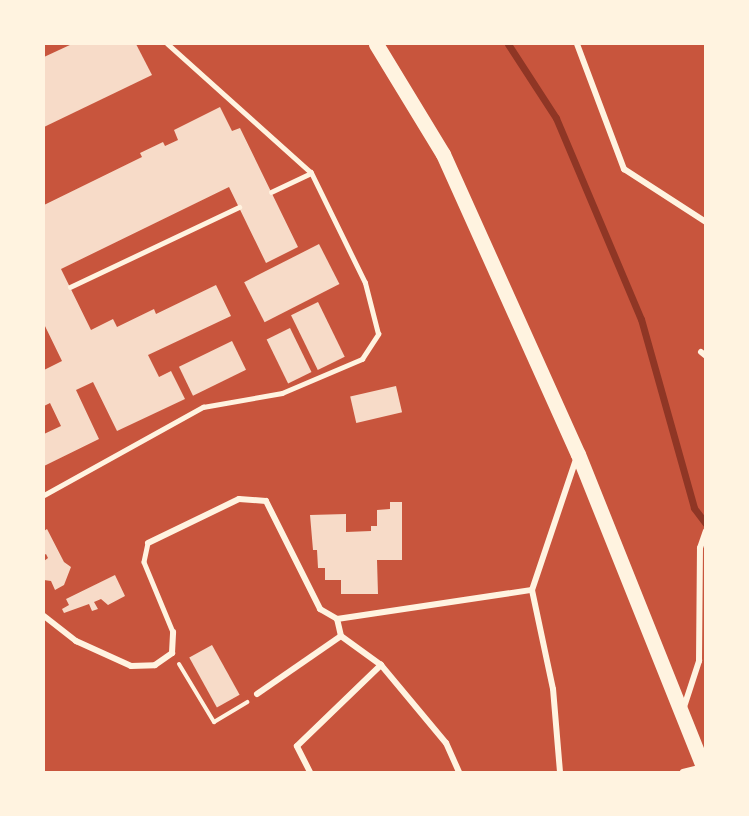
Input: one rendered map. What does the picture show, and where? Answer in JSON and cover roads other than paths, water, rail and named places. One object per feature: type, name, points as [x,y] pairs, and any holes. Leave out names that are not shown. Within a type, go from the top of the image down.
[{"type":"main road","points":[[376,44],[442,154],[578,454],[704,770]]},
{"type":"street","points":[[577,44],[624,169],[705,222]]},
{"type":"street","points":[[560,772],[554,689],[532,591],[578,454]]},
{"type":"street","points":[[148,543],[239,499],[266,501],[320,609],[337,619],[532,591]]},
{"type":"street","points":[[682,712],[699,661],[700,548],[705,531]]},
{"type":"street","points":[[44,616],[76,641],[131,666],[155,665],[172,653],[172,632]]},
{"type":"street","points":[[337,619],[340,636],[381,665],[446,743],[459,772]]},
{"type":"street","points":[[257,694],[340,636]]},
{"type":"street","points":[[310,772],[297,746],[381,665]]},
{"type":"street","points":[[683,772],[704,770]]},
{"type":"lane","points":[[44,495],[203,407],[282,393],[362,359],[378,334],[365,283],[311,174],[167,44]]},
{"type":"lane","points":[[271,192],[311,174]]},
{"type":"lane","points":[[70,287],[239,207]]},
{"type":"lane","points":[[148,543],[144,562],[172,632]]},
{"type":"waterway","points":[[508,44],[556,118],[641,319],[694,508],[706,524]]}]
